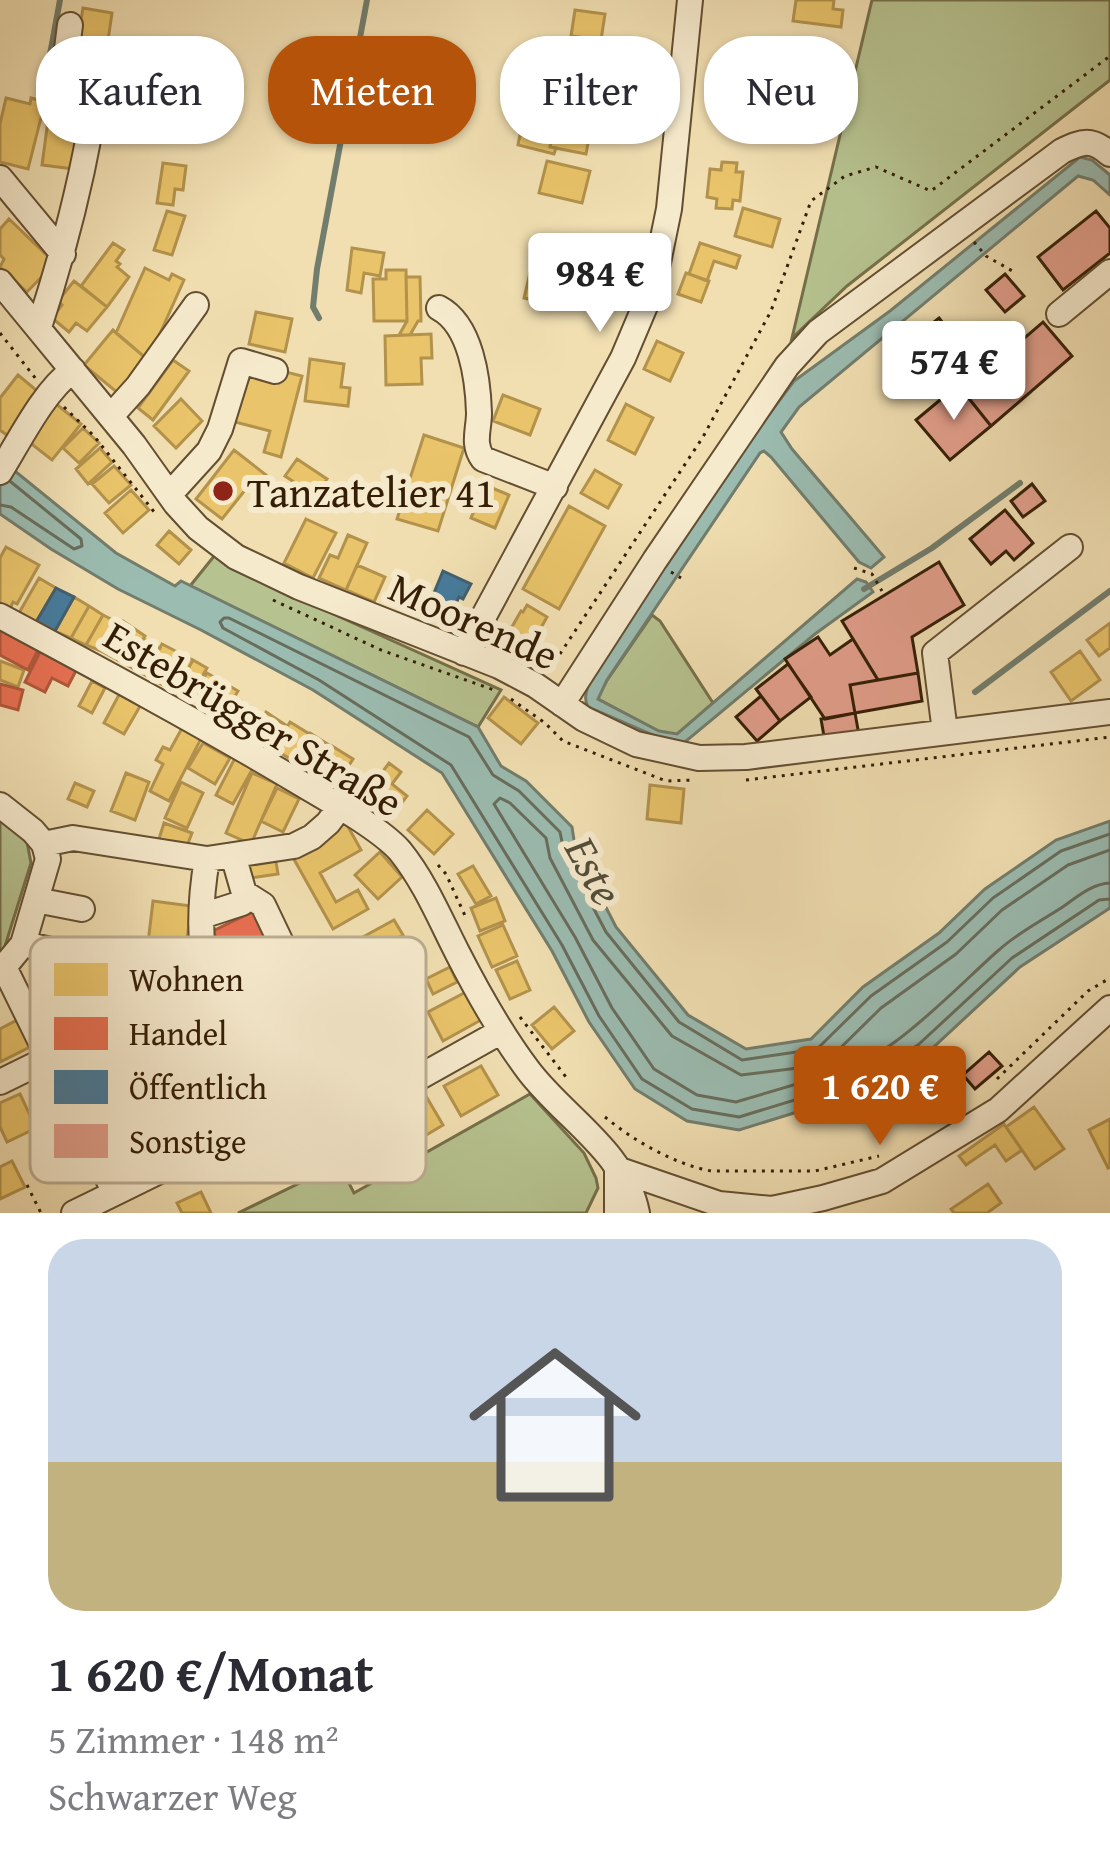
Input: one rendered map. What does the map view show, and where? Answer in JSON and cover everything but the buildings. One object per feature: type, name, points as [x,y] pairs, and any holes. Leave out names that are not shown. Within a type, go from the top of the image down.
[{"type":"street","points":[[464,653],[623,358],[652,287],[669,209],[690,0]]},
{"type":"street","points":[[39,327],[63,254],[96,94],[66,57],[70,25]]},
{"type":"street","points":[[562,704],[787,366],[818,332],[1062,151],[1082,142],[1097,144],[1110,154]]},
{"type":"street","points":[[0,178],[63,254]]},
{"type":"street","points":[[1059,314],[1110,272]]},
{"type":"street","name":"Moorende","points":[[0,283],[198,528],[248,563],[516,675],[584,719],[636,744],[699,758],[784,754],[1110,712]]},
{"type":"street","points":[[111,416],[196,305]]},
{"type":"street","points":[[439,308],[458,322],[465,337],[478,391],[478,453],[555,487]]},
{"type":"street","points":[[170,494],[209,451],[241,362],[275,370]]},
{"type":"street","points":[[4,465],[60,399],[60,379],[73,370]]},
{"type":"street","points":[[946,732],[935,653],[1070,547]]},
{"type":"street","name":"Estebrügger Straße","points":[[0,616],[197,722],[340,807],[398,848],[509,1024],[541,1088],[589,1131],[617,1168],[637,1213]]},
{"type":"street","points":[[0,805],[33,830],[48,859],[22,944],[2,970],[30,1022]]},
{"type":"street","points":[[44,844],[73,838],[207,859],[294,846],[328,823],[340,807]]},
{"type":"street","points":[[202,916],[242,903],[244,893],[233,855]]},
{"type":"street","points":[[204,937],[201,894],[207,859]]},
{"type":"street","points":[[244,893],[263,905],[278,937]]},
{"type":"street","points":[[36,900],[82,909]]},
{"type":"street","points":[[22,944],[30,946]]},
{"type":"street","points":[[617,1213],[617,1168],[719,1204],[772,1209],[882,1181],[998,1110],[1110,1008]]},
{"type":"street","points":[[426,1072],[509,1024]]},
{"type":"street","points":[[0,1082],[30,1067]]},
{"type":"street","points":[[110,1183],[115,1193]]},
{"type":"street","points":[[74,1213],[135,1183]]},
{"type":"path","points":[[972,239],[986,256],[1016,273]]},
{"type":"path","points":[[0,333],[82,424]]},
{"type":"path","points":[[854,568],[872,574],[882,591]]},
{"type":"path","points":[[503,693],[556,734]]},
{"type":"path","points":[[430,856],[446,874],[471,931]]},
{"type":"path","points":[[986,1090],[1088,991],[1110,978]]},
{"type":"path","points":[[509,1024],[571,1084]]},
{"type":"path","points":[[597,1111],[626,1134],[710,1171],[815,1171],[874,1159],[893,1148]]},
{"type":"path","points":[[27,1185],[41,1213]]},
{"type":"green space","points":[[872,0],[1110,0],[1110,80],[847,286],[792,338],[838,144],[858,144],[858,59]]},
{"type":"green space","points":[[215,555],[287,593],[501,690],[478,727],[190,586]]},
{"type":"green space","points":[[652,615],[713,703],[677,735],[662,734],[598,699]]},
{"type":"green space","points":[[0,819],[27,842],[31,863],[0,953]]},
{"type":"green space","points":[[530,1094],[584,1153],[598,1188],[586,1213],[238,1213],[300,1183],[349,1183],[354,1193],[372,1183],[426,1183],[426,1152]]},
{"type":"water","points":[[1080,157],[1092,160],[1110,175],[1110,195],[1093,180],[1078,176],[799,407],[781,432],[884,557],[871,568],[859,562],[764,451],[598,699],[659,731],[677,734],[857,579],[873,592],[685,742],[664,740],[588,707],[590,680],[733,462],[794,381],[890,311]]},
{"type":"water","points":[[0,459],[116,553],[175,586],[181,581],[478,727],[501,766],[526,781],[572,827],[575,847],[616,927],[688,1015],[746,1049],[811,1039],[863,987],[939,933],[985,889],[1056,840],[1110,821],[1110,908],[1020,967],[925,1055],[865,1091],[739,1130],[687,1121],[635,1089],[589,1022],[552,951],[442,773],[313,690],[118,589],[0,514]]},
{"type":"waterway","points":[[53,36],[60,0]]},
{"type":"waterway","points":[[319,318],[313,307],[317,269],[367,0]]},
{"type":"waterway","points":[[864,589],[932,548],[1020,483]]},
{"type":"waterway","points":[[975,692],[1110,591]]},
{"type":"place","name":"Tanzatelier 41","points":[[223,491]]},
{"type":"water label","name":"Este","points":[[595,870]]}]
